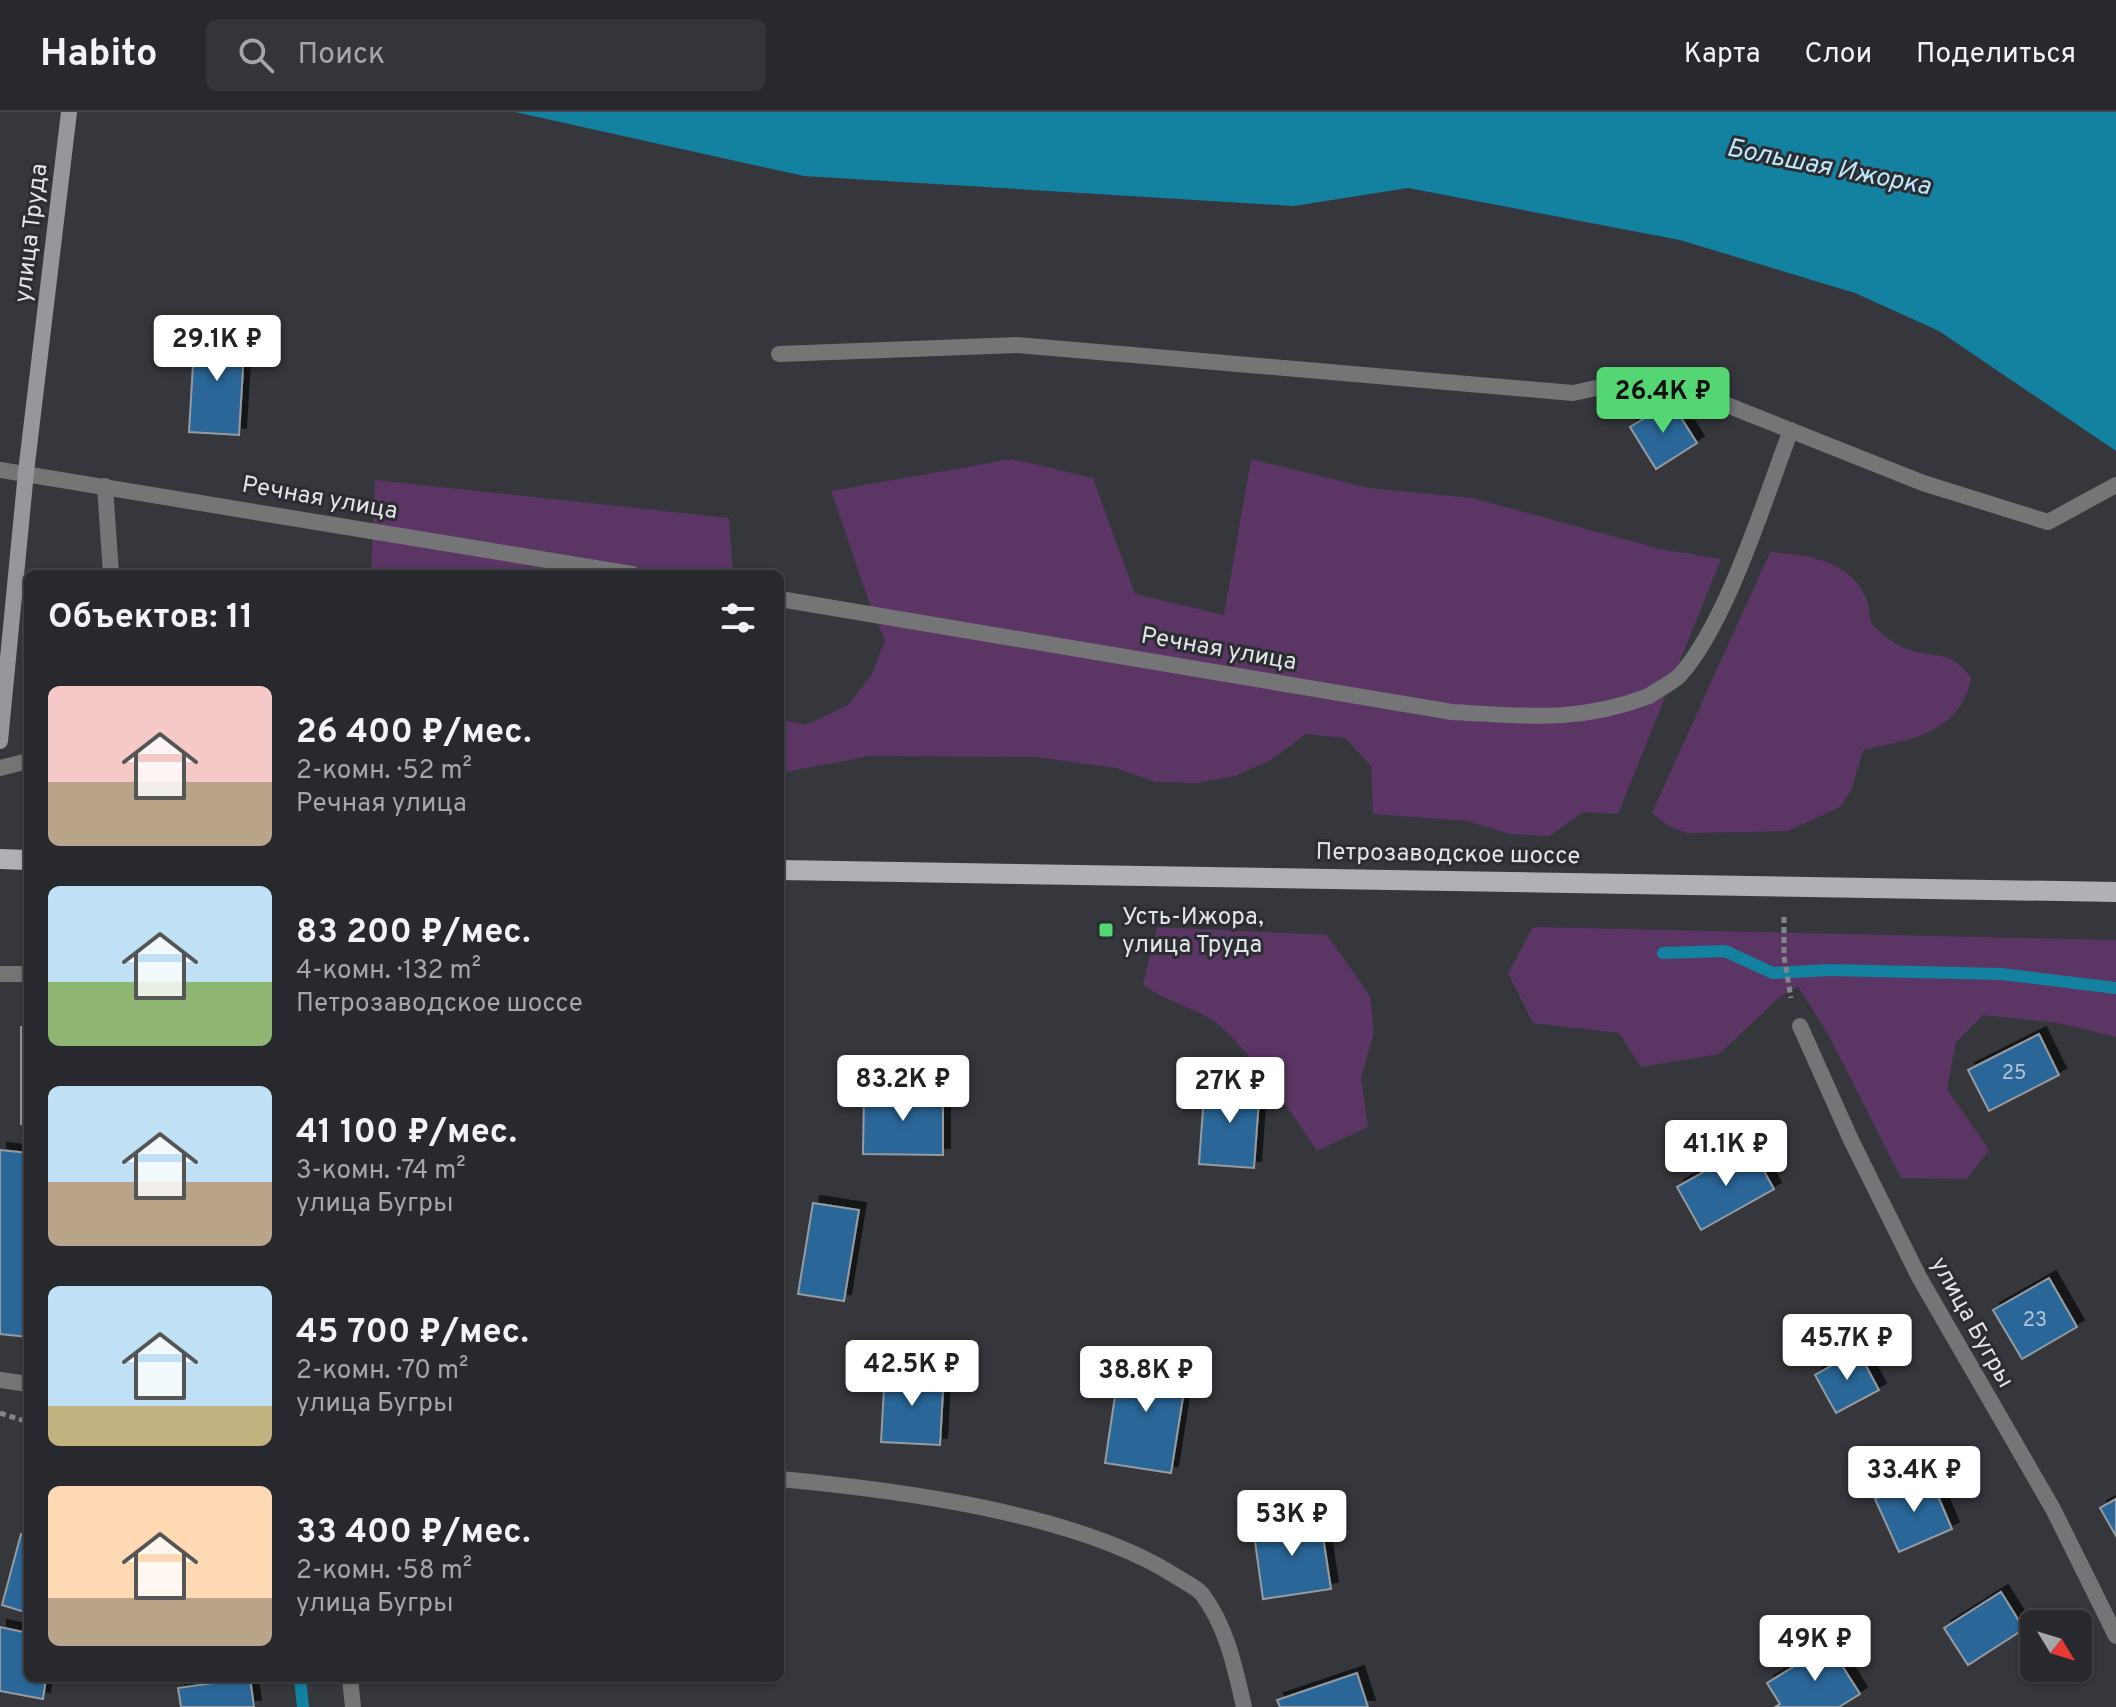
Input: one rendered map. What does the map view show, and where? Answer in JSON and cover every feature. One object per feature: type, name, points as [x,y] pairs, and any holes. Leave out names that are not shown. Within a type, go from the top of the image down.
[{"type":"main road","name":"улица Труда","points":[[0,741],[26,472],[69,112]]},
{"type":"main road","points":[[0,859],[24,860]]},
{"type":"main road","name":"Петрозаводское шоссе","points":[[784,870],[2116,892]]},
{"type":"street","points":[[779,354],[1017,345],[1573,393],[1642,378],[1722,403],[1923,483],[2048,522],[2116,485]]},
{"type":"street","name":"Речная улица","points":[[784,600],[1452,712],[1551,718],[1610,711],[1649,696],[1678,677],[1697,651],[1740,562],[1791,430]]},
{"type":"street","name":"Речная улица","points":[[0,470],[608,570]]},
{"type":"street","points":[[105,486],[111,570]]},
{"type":"street","points":[[0,768],[24,762]]},
{"type":"street","points":[[0,974],[24,974]]},
{"type":"street","name":"улица Бугры","points":[[1800,1026],[1851,1140],[1919,1277],[2053,1509],[2116,1636]]},
{"type":"street","points":[[0,1380],[24,1383]]},
{"type":"street","points":[[784,1479],[866,1487],[1014,1515],[1142,1555],[1201,1592],[1227,1640],[1244,1707]]},
{"type":"street","points":[[350,1682],[353,1707]]},
{"type":"path","points":[[1784,957],[1790,995]]},
{"type":"path","points":[[0,1413],[24,1421]]},
{"type":"shaded area","points":[[1012,459],[1093,478],[1135,594],[1224,615],[1251,459],[1369,488],[1472,498],[1660,549],[1721,559],[1618,814],[1583,812],[1550,836],[1510,834],[1467,821],[1373,814],[1371,766],[1345,738],[1306,734],[1271,760],[1235,776],[1197,783],[1155,782],[1116,768],[1035,757],[870,756],[784,772],[784,720],[806,725],[848,705],[872,674],[885,640],[831,491]]},
{"type":"shaded area","points":[[375,480],[729,518],[733,570],[371,570]]},
{"type":"shaded area","points":[[1770,552],[1828,562],[1852,577],[1868,603],[1871,622],[1876,628],[1900,646],[1946,657],[1962,667],[1971,677],[1966,696],[1957,711],[1931,731],[1863,750],[1852,789],[1840,807],[1788,831],[1687,833],[1668,826],[1652,813]]},
{"type":"shaded area","points":[[1157,927],[1327,935],[1370,996],[1374,1033],[1361,1077],[1368,1127],[1317,1151],[1237,1042],[1209,1018],[1159,995],[1143,984]]},
{"type":"shaded area","points":[[1533,927],[2116,940],[2116,1037],[2058,1023],[1983,1015],[1956,1042],[1947,1089],[1989,1150],[1967,1179],[1901,1178],[1829,1036],[1798,986],[1780,997],[1719,1054],[1641,1067],[1619,1033],[1533,1023],[1508,973]]},
{"type":"water","name":"Большая Ижорка","points":[[515,112],[2116,112],[2116,451],[1939,331],[1855,293],[1680,240],[1408,188],[1294,206],[804,176]]},
{"type":"building","points":[[195,331],[245,335],[239,435],[189,432]]},
{"type":"building","points":[[1671,402],[1697,443],[1656,469],[1630,427]]},
{"type":"building","points":[[21,1027],[24,1027],[24,1124],[21,1124]]},
{"type":"building","points":[[2039,1034],[2059,1075],[1989,1111],[1968,1070]]},
{"type":"building","points":[[1205,1082],[1260,1086],[1254,1168],[1199,1164]]},
{"type":"building","points":[[864,1091],[943,1092],[943,1155],[863,1154]]},
{"type":"building","points":[[1750,1146],[1774,1189],[1701,1230],[1677,1187]]},
{"type":"building","points":[[0,1150],[24,1153],[24,1337],[0,1334]]},
{"type":"building","points":[[813,1203],[859,1210],[844,1301],[798,1294]]},
{"type":"building","points":[[2049,1278],[2077,1327],[2022,1359],[1993,1310]]},
{"type":"building","points":[[1858,1351],[1879,1390],[1836,1413],[1815,1375]]},
{"type":"building","points":[[1121,1356],[1188,1366],[1171,1473],[1105,1463]]},
{"type":"building","points":[[885,1370],[944,1373],[940,1445],[881,1442]]},
{"type":"building","points":[[1929,1475],[1952,1529],[1899,1552],[1875,1499]]},
{"type":"building","points":[[2116,1499],[2116,1536],[2100,1508]]},
{"type":"building","points":[[1320,1517],[1331,1589],[1263,1599],[1253,1527]]},
{"type":"building","points":[[21,1534],[24,1535],[24,1612],[2,1605]]},
{"type":"building","points":[[2001,1592],[2020,1623],[2020,1632],[1968,1665],[1944,1628]]},
{"type":"building","points":[[0,1627],[24,1632],[24,1682],[45,1682],[43,1699],[0,1691]]},
{"type":"building","points":[[1829,1645],[1860,1694],[1839,1707],[1775,1707],[1780,1704],[1767,1683]]},
{"type":"building","points":[[1357,1673],[1368,1707],[1280,1707],[1277,1700]]},
{"type":"building","points":[[221,1682],[251,1682],[254,1707],[181,1707],[178,1688]]},
{"type":"waterway","points":[[1663,953],[1725,951],[1773,973],[1830,970],[2001,974],[2116,988]]},
{"type":"waterway","points":[[300,1682],[303,1707]]},
{"type":"place","name":"Усть-Ижора, улица Труда","points":[[1106,930]]}]
